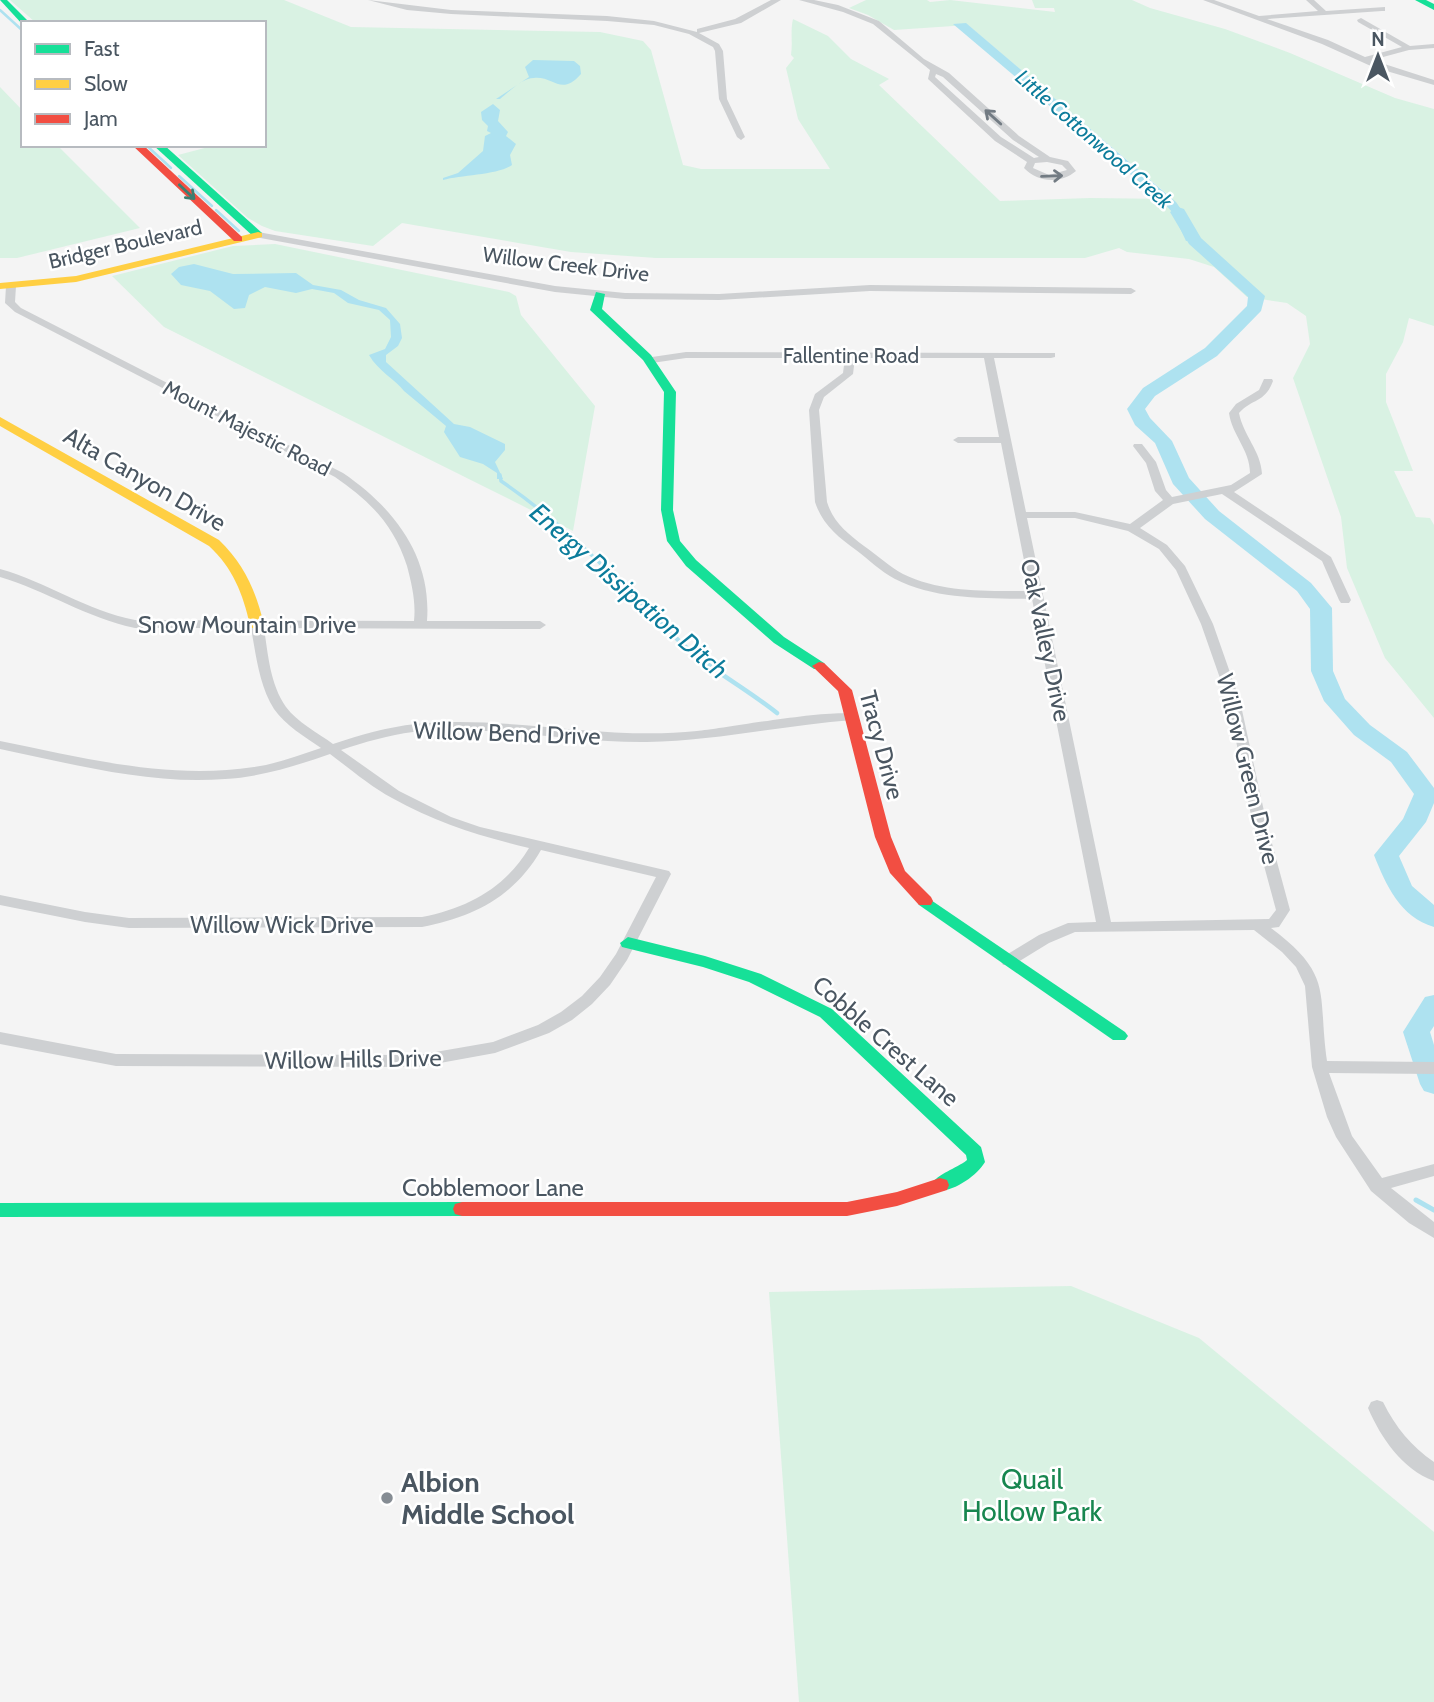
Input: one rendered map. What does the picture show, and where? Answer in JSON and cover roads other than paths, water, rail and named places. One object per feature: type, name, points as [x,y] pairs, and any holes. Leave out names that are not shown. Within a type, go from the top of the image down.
[{"type":"street","points":[[2,0],[24,21]]},
{"type":"street","points":[[372,0],[420,9],[611,10],[664,18],[700,31],[715,43],[720,51],[723,99],[741,137]]},
{"type":"street","points":[[700,31],[738,21],[777,0]]},
{"type":"street","points":[[803,0],[845,10],[876,22],[933,71],[946,75],[1016,138],[1047,159]]},
{"type":"street","points":[[1207,0],[1325,42],[1364,60],[1434,83]]},
{"type":"street","points":[[1310,0],[1324,13]]},
{"type":"street","points":[[1258,18],[1385,10],[1364,0]]},
{"type":"street","points":[[1419,0],[1434,7]]},
{"type":"street","points":[[0,17],[21,37]]},
{"type":"street","points":[[1361,20],[1409,48]]},
{"type":"street","points":[[1364,60],[1409,48],[1434,46]]},
{"type":"street","points":[[933,71],[931,77],[998,139],[1032,161],[1047,159],[1065,163],[1072,171],[1067,175],[1051,178],[1037,176],[1028,168],[1032,161]]},
{"type":"street","points":[[139,147],[238,239]]},
{"type":"street","points":[[160,147],[258,235]]},
{"type":"street","name":"Bridger Boulevard","points":[[6,286],[76,279],[258,235]]},
{"type":"street","name":"Willow Creek Drive","points":[[258,235],[555,289],[600,294],[700,297],[896,288],[1131,291]]},
{"type":"street","name":"Mount Majestic Road","points":[[6,286],[10,303],[18,310],[339,475],[362,490],[397,526],[407,546],[422,603],[420,625]]},
{"type":"street","name":"Tracy Drive","points":[[600,294],[596,310],[652,360],[666,379],[670,392],[667,510],[674,541],[691,563],[779,640],[837,680],[845,690],[883,837],[898,873],[930,906],[1119,1036]]},
{"type":"street","name":"Fallentine Road","points":[[652,360],[686,355],[1051,355]]},
{"type":"street","points":[[850,355],[848,374],[819,396],[814,410],[821,502],[831,523],[882,566],[913,582],[960,593],[1037,595]]},
{"type":"street","name":"Oak Valley Drive","points":[[988,355],[1104,925]]},
{"type":"street","points":[[1132,528],[1173,500],[1244,484],[1256,474],[1256,459],[1234,413],[1240,406],[1264,392],[1268,381]]},
{"type":"street","name":"Alta Canyon Drive","points":[[0,421],[214,543],[229,556],[249,586],[266,676],[280,708],[332,750],[394,794],[418,808],[477,831],[664,874]]},
{"type":"street","points":[[958,440],[1006,440]]},
{"type":"street","points":[[1138,446],[1151,462],[1161,491],[1173,500]]},
{"type":"street","points":[[1224,490],[1327,559],[1345,600]]},
{"type":"street","name":"Willow Green Drive","points":[[1021,515],[1075,515],[1132,528],[1163,547],[1181,569],[1222,662],[1240,722],[1259,825],[1283,910],[1274,923],[1257,925]]},
{"type":"street","name":"Snow Mountain Drive","points":[[0,573],[96,616],[158,626],[540,625]]},
{"type":"street","name":"Willow Bend Drive","points":[[0,745],[141,772],[200,777],[258,771],[389,731],[436,726],[666,738],[720,733],[804,718],[853,716]]},
{"type":"street","name":"Willow Wick Drive","points":[[0,900],[129,923],[422,922],[466,911],[494,897],[515,878],[537,846]]},
{"type":"street","name":"Willow Hills Drive","points":[[0,1038],[116,1060],[418,1061],[453,1058],[516,1041],[559,1021],[576,1009],[604,982],[664,874]]},
{"type":"street","points":[[1008,961],[1058,932],[1073,927],[1257,925],[1301,964],[1310,981],[1318,1013],[1317,1052],[1320,1067],[1345,1141],[1377,1186],[1395,1204],[1434,1231]]},
{"type":"street","name":"Cobble Crest Lane","points":[[628,943],[744,970],[808,1000],[826,1013],[967,1142],[975,1152],[976,1162]]},
{"type":"street","points":[[1320,1067],[1434,1068]]},
{"type":"street","name":"Cobblemoor Lane","points":[[0,1210],[847,1209],[876,1205],[934,1187],[962,1173],[976,1162]]},
{"type":"street","points":[[1377,1186],[1434,1170]]},
{"type":"street","points":[[1377,1408],[1387,1430],[1405,1453],[1434,1473]]},
{"type":"water","points":[[966,23],[1176,202],[1201,239],[1186,241],[1173,213],[1163,202],[953,24]]},
{"type":"water","points":[[533,60],[574,61],[580,66],[581,74],[574,81],[563,85],[541,78],[525,80],[500,99],[496,99],[529,77],[525,67]]},
{"type":"water","points":[[493,104],[500,110],[498,121],[508,132],[506,136],[516,144],[510,155],[512,165],[498,171],[443,180],[458,173],[483,151],[485,136],[491,133],[487,131],[488,126],[482,120],[481,112]]},
{"type":"water","points":[[194,264],[233,274],[296,273],[313,285],[341,290],[359,300],[386,308],[400,324],[402,338],[398,346],[386,355],[386,362],[454,424],[470,427],[505,444],[505,450],[495,462],[503,479],[497,479],[497,473],[483,464],[460,457],[444,432],[446,426],[373,361],[369,355],[385,349],[391,337],[390,320],[379,310],[348,303],[334,293],[312,289],[296,293],[265,287],[249,295],[245,308],[234,309],[210,291],[181,285],[171,274],[179,267]]},
{"type":"waterway","name":"Energy Dissipation Ditch","points":[[0,10],[21,29]]},
{"type":"waterway","name":"Energy Dissipation Ditch","points":[[148,147],[171,168]]},
{"type":"waterway","name":"Energy Dissipation Ditch","points":[[179,176],[212,206]]},
{"type":"waterway","name":"Energy Dissipation Ditch","points":[[216,210],[239,231]]},
{"type":"waterway","name":"Little Cottonwood Creek","points":[[1178,212],[1195,241],[1257,296],[1255,307],[1211,352],[1149,392],[1136,409],[1142,421],[1163,441],[1180,480],[1212,515],[1304,587],[1321,608],[1322,671],[1335,701],[1362,730],[1399,757],[1426,794],[1414,822],[1386,855],[1401,891],[1434,918]]},
{"type":"waterway","name":"Energy Dissipation Ditch","points":[[500,475],[501,481],[548,516],[676,638]]},
{"type":"waterway","name":"Energy Dissipation Ditch","points":[[674,636],[698,657],[777,713]]},
{"type":"waterway","name":"Little Cottonwood Creek","points":[[1434,1004],[1416,1032],[1434,1084]]},
{"type":"waterway","name":"Energy Dissipation Ditch","points":[[1416,1200],[1434,1210]]},
{"type":"place","name":"Albion Middle School","points":[[387,1498]]},
{"type":"park label","name":"Quail Hollow Park","points":[[1032,1495]]}]
